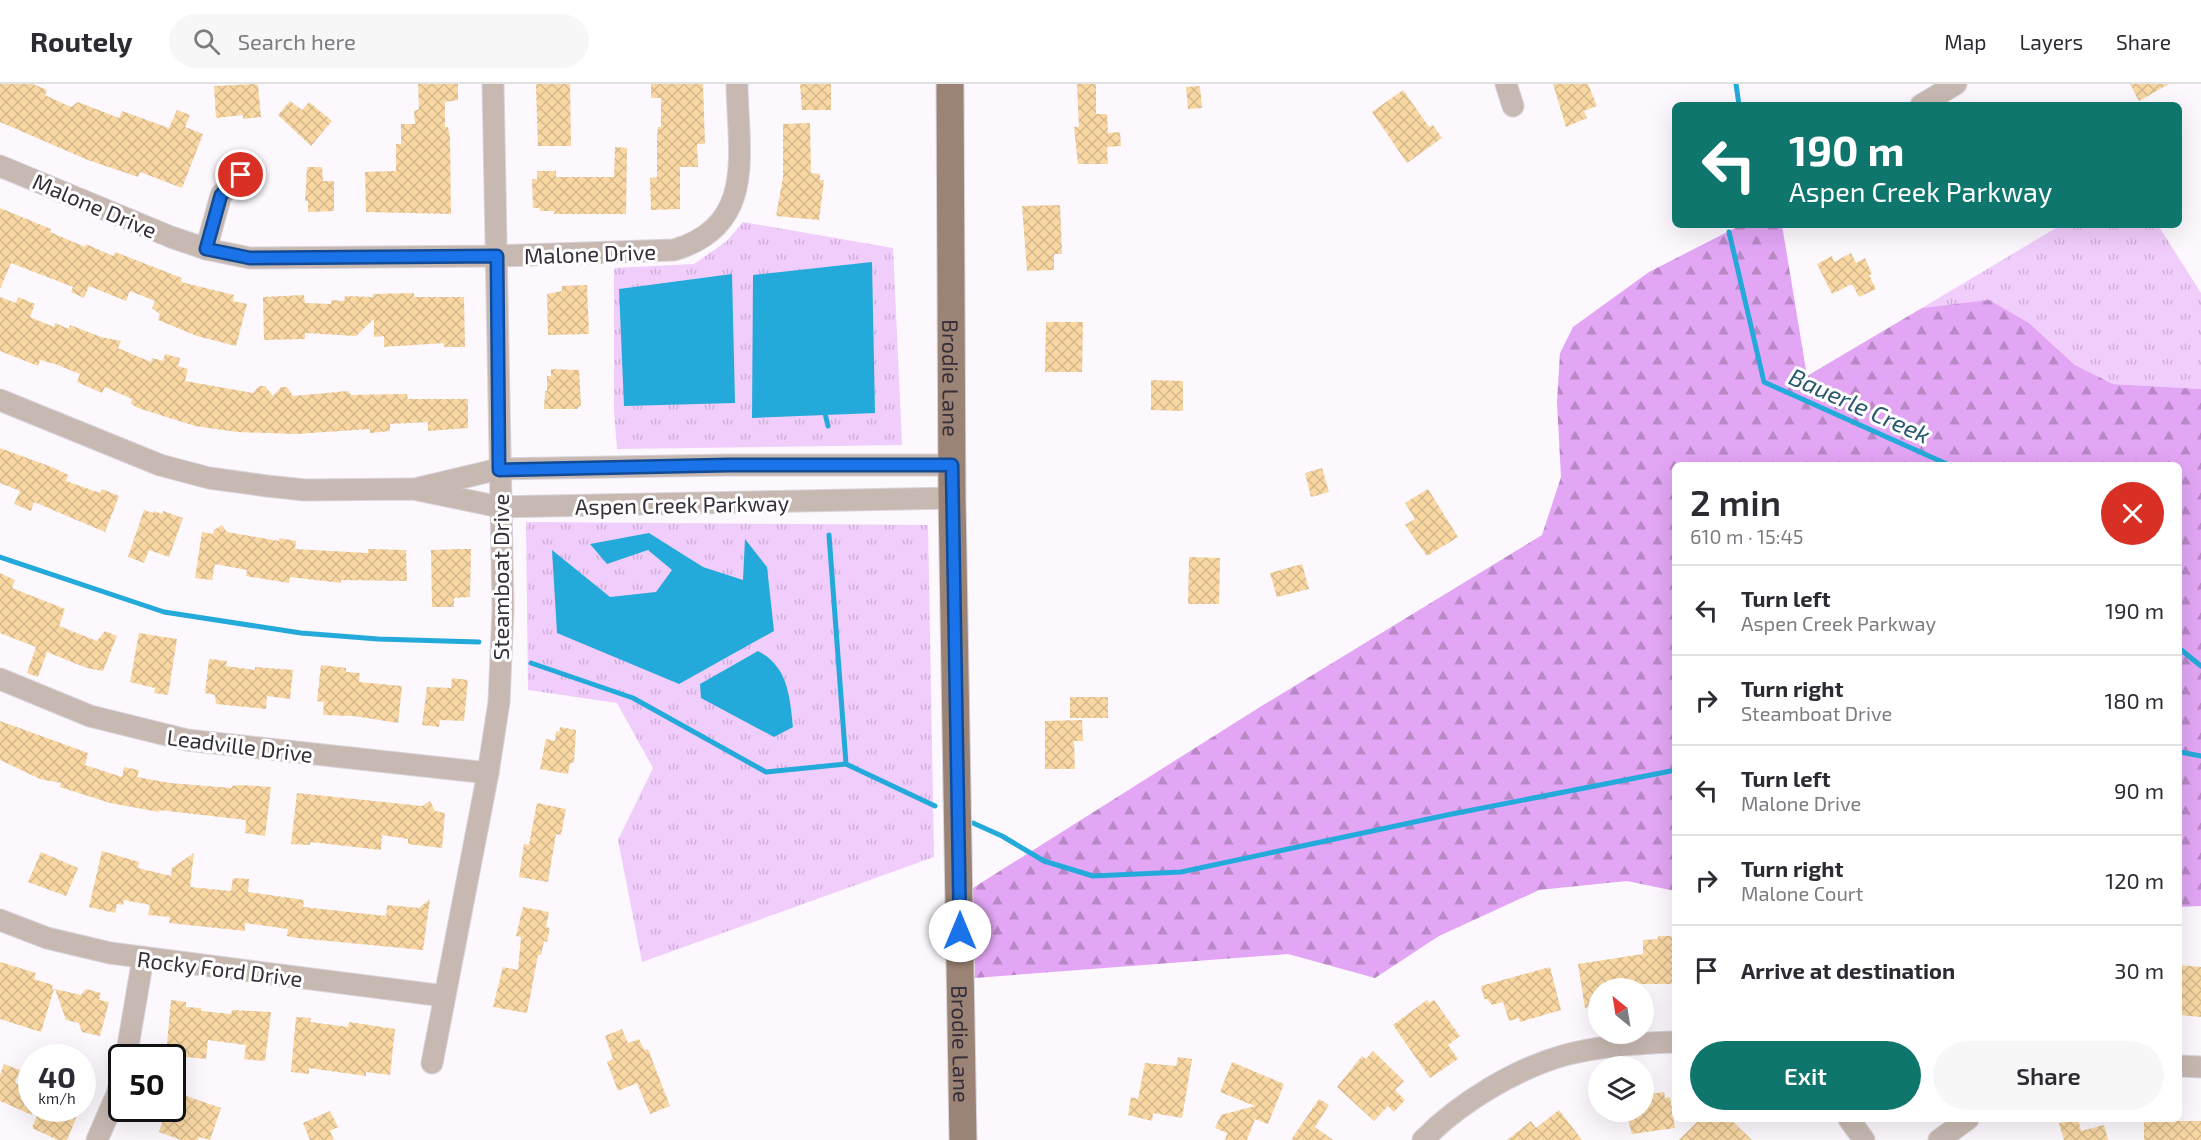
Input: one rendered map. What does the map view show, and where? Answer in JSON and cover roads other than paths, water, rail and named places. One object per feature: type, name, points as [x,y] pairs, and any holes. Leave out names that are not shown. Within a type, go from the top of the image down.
[{"type":"main road","name":"Brodie Lane","points":[[950,84],[952,498],[963,1140]]},
{"type":"street","name":"Steamboat Drive","points":[[432,1063],[488,773],[499,702],[502,648],[493,84]]},
{"type":"street","name":"Malone Drive","points":[[0,166],[206,249],[250,258],[497,256],[674,250],[694,244],[711,234],[726,218],[739,185],[737,84]]},
{"type":"street","points":[[1506,84],[1513,106]]},
{"type":"street","points":[[1926,102],[1956,84]]},
{"type":"street","points":[[206,249],[221,195],[241,175]]},
{"type":"street","name":"Aspen Creek Parkway","points":[[0,400],[160,465],[208,478],[305,490],[413,489],[499,470],[728,465],[952,465]]},
{"type":"street","name":"Aspen Creek Parkway","points":[[413,489],[500,507],[952,498]]},
{"type":"street","name":"Leadville Drive","points":[[0,679],[90,716],[187,740],[488,773]]},
{"type":"street","name":"Rocky Ford Drive","points":[[0,920],[82,948],[143,958],[444,996]]},
{"type":"street","points":[[128,1044],[143,958]]},
{"type":"street","points":[[1423,1140],[1436,1127],[1493,1085],[1564,1055],[1639,1043],[1672,1042]]},
{"type":"street","points":[[2182,1066],[2201,1067]]},
{"type":"street","points":[[96,1140],[108,1114]]},
{"type":"street","points":[[1851,1122],[1864,1140]]},
{"type":"street","points":[[1939,1140],[1964,1122]]},
{"type":"water","points":[[872,262],[875,413],[752,418],[753,275]]},
{"type":"water","points":[[732,274],[735,403],[624,406],[619,289]]},
{"type":"water","points":[[649,533],[703,567],[743,580],[745,539],[767,567],[774,631],[679,684],[557,633],[552,550],[610,597],[656,592],[672,570],[648,550],[607,564],[590,544]]},
{"type":"water","points":[[758,651],[776,665],[789,694],[793,727],[774,737],[701,698],[700,684]]},
{"type":"waterway","name":"Bauerle Creek","points":[[1736,84],[1739,102]]},
{"type":"waterway","name":"Bauerle Creek","points":[[1729,232],[1764,382],[1942,462]]},
{"type":"waterway","points":[[824,409],[828,426]]},
{"type":"waterway","points":[[829,535],[846,764],[935,806]]},
{"type":"waterway","points":[[0,557],[164,612],[301,633],[378,639],[479,642]]},
{"type":"waterway","name":"Bauerle Creek","points":[[2182,651],[2201,666]]},
{"type":"waterway","points":[[531,663],[633,698],[766,772],[846,764]]},
{"type":"waterway","points":[[2182,752],[2201,756]]},
{"type":"waterway","points":[[973,823],[1002,836],[1044,861],[1093,876],[1181,872],[1447,815],[1672,771]]}]
